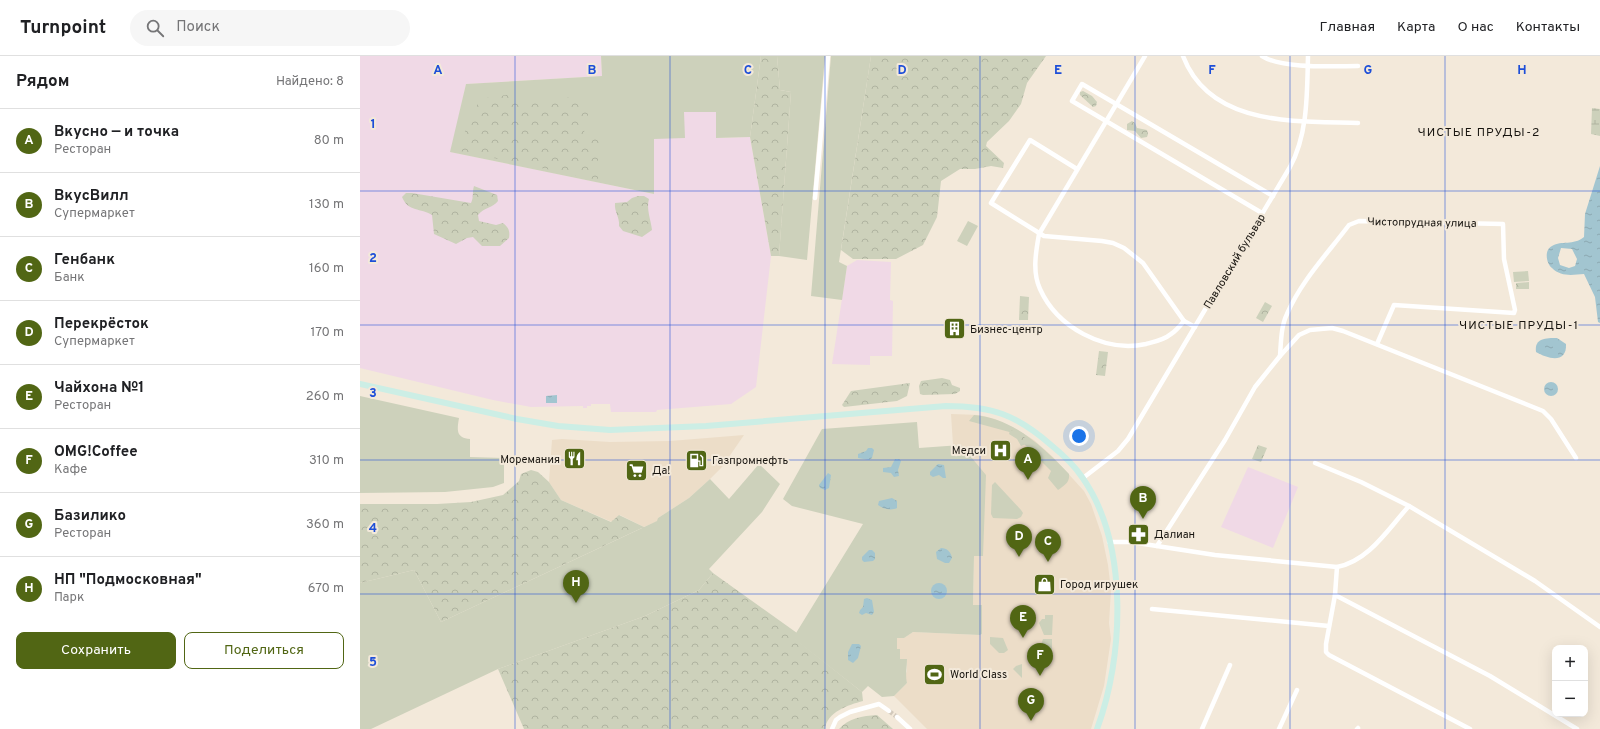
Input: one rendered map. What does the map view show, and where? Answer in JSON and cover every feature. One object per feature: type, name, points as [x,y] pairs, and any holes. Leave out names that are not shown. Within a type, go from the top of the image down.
[{"type":"main road","points":[[360,384],[517,419],[558,426],[596,430],[667,429],[946,406],[976,407],[1003,414],[1018,420],[1032,429],[1064,457],[1083,478],[1098,506],[1109,542],[1117,597],[1116,649],[1107,700],[1097,729]]},
{"type":"street","points":[[815,198],[828,56]]},
{"type":"street","points":[[1145,56],[1039,234],[1036,251],[1036,272],[1039,288],[1050,306],[1065,322],[1094,340],[1121,347],[1138,346],[1156,342],[1171,335],[1184,321]]},
{"type":"street","points":[[1183,56],[1190,70],[1202,86],[1216,98],[1234,108],[1265,118],[1358,123]]},
{"type":"street","points":[[1262,56],[1267,59],[1283,63],[1358,66]]},
{"type":"street","name":"Павловский бульвар","points":[[1083,478],[1118,451],[1128,439],[1294,160],[1304,121],[1308,56]]},
{"type":"street","points":[[1262,213],[1072,100],[1082,84],[1273,196]]},
{"type":"street","points":[[1077,169],[1030,140],[991,203],[1044,236],[1102,241],[1113,243],[1124,248],[1143,262],[1184,321],[1195,327]]},
{"type":"street","name":"Чистопрудная улица","points":[[1280,356],[1283,325],[1286,314],[1305,283],[1349,225],[1353,222],[1503,224],[1504,259],[1515,310],[1514,313],[1394,305],[1377,344]]},
{"type":"street","points":[[1157,546],[1224,440],[1255,387],[1299,335],[1310,330],[1332,328],[1343,331],[1543,411],[1551,419],[1576,458]]},
{"type":"street","points":[[1315,463],[1361,482],[1409,506],[1535,581],[1600,627]]},
{"type":"street","points":[[1109,542],[1125,541],[1215,555],[1337,567],[1345,566],[1361,558],[1372,548],[1409,506]]},
{"type":"street","points":[[1337,567],[1335,595],[1326,649],[1329,655],[1470,729]]},
{"type":"street","points":[[1335,595],[1490,676],[1577,729]]},
{"type":"street","points":[[1152,609],[1329,626]]},
{"type":"street","points":[[1202,729],[1230,665]]},
{"type":"street","points":[[1278,729],[1297,690]]},
{"type":"street","points":[[832,729],[836,720],[850,712],[879,704],[890,711]]},
{"type":"street","points":[[897,717],[910,729]]},
{"type":"shaded area","points":[[360,56],[601,56],[602,76],[466,84],[451,152],[654,194],[654,139],[684,112],[716,112],[716,138],[750,137],[771,256],[756,387],[731,404],[657,410],[656,412],[611,412],[610,404],[591,404],[591,406],[587,406],[587,408],[583,408],[583,406],[531,407],[493,400],[360,368]]},
{"type":"shaded area","points":[[857,260],[891,262],[890,300],[893,301],[892,356],[870,356],[870,365],[832,364],[847,266]]},
{"type":"shaded area","points":[[951,414],[979,415],[995,419],[1034,440],[1053,457],[1084,491],[1091,504],[1102,536],[1108,565],[1111,590],[1109,623],[1111,639],[1104,686],[1091,729],[927,729],[894,696],[907,683],[905,676],[907,671],[907,659],[900,659],[897,649],[897,638],[904,638],[913,632],[982,634],[982,605],[973,605],[974,556],[983,556],[965,450],[961,445],[953,445]]},
{"type":"shaded area","points":[[744,435],[722,467],[710,479],[689,498],[658,518],[658,521],[644,527],[620,515],[612,522],[561,500],[549,482],[552,440],[562,439],[610,442],[670,441]]},
{"type":"shaded area","points":[[1248,467],[1298,487],[1273,548],[1221,527]]},
{"type":"green space","points":[[601,56],[761,56],[750,137],[716,138],[716,112],[684,112],[685,138],[654,139],[654,194],[450,152],[466,84],[602,76]]},
{"type":"green space","points":[[761,56],[777,56],[780,90],[791,92],[779,256],[771,256],[750,137]]},
{"type":"green space","points":[[777,56],[825,56],[807,260],[779,256],[791,92],[780,90]]},
{"type":"green space","points":[[831,56],[871,56],[839,262],[847,266],[842,300],[811,296]]},
{"type":"green space","points":[[871,56],[1046,56],[1027,83],[1021,104],[1009,121],[987,142],[986,146],[1004,163],[1003,168],[991,166],[975,169],[960,169],[941,181],[937,217],[923,245],[896,259],[853,259],[841,250]]},
{"type":"green space","points":[[1083,91],[1092,96],[1097,102],[1096,106],[1093,107],[1080,95],[1080,92]]},
{"type":"green space","points":[[509,94],[517,96],[528,105],[539,99],[545,99],[549,104],[556,103],[570,97],[588,105],[588,118],[585,123],[584,134],[589,137],[594,135],[600,136],[601,139],[598,155],[598,180],[455,150],[464,135],[467,124],[479,101],[485,98]]},
{"type":"green space","points":[[1592,108],[1600,109],[1600,136],[1591,134]]},
{"type":"green space","points":[[1132,121],[1135,123],[1137,128],[1147,130],[1147,137],[1141,138],[1135,131],[1127,130],[1127,124]]},
{"type":"green space","points":[[474,186],[497,195],[498,201],[494,205],[480,212],[478,215],[479,221],[496,225],[503,223],[508,228],[509,238],[500,246],[482,246],[473,237],[467,238],[456,244],[434,234],[432,215],[411,207],[402,197],[406,193],[412,193],[471,203]]},
{"type":"green space","points":[[638,196],[644,196],[649,199],[648,211],[652,230],[642,237],[623,231],[619,226],[619,220],[615,209],[615,203],[627,202]]},
{"type":"green space","points":[[968,221],[978,226],[967,246],[957,241]]},
{"type":"green space","points":[[1528,271],[1529,281],[1514,282],[1513,272]]},
{"type":"green space","points":[[1529,282],[1529,289],[1516,289],[1516,283]]},
{"type":"green space","points":[[1020,296],[1029,297],[1028,320],[1019,320]]},
{"type":"green space","points":[[1265,302],[1272,306],[1263,322],[1256,318]]},
{"type":"green space","points":[[1099,351],[1108,352],[1105,376],[1096,375]]},
{"type":"green space","points":[[942,378],[950,380],[952,385],[960,388],[960,391],[955,394],[920,394],[919,386],[921,381]]},
{"type":"green space","points":[[910,383],[907,396],[897,401],[844,407],[842,405],[851,391]]},
{"type":"green space","points":[[360,396],[459,418],[458,433],[462,437],[470,439],[470,457],[504,458],[504,483],[493,487],[445,492],[360,493]]},
{"type":"green space","points":[[974,415],[988,417],[1002,422],[1038,444],[1069,474],[1069,479],[1063,487],[1058,490],[1048,478],[1051,471],[1013,433],[969,421]]},
{"type":"green space","points":[[917,422],[919,448],[961,445],[986,475],[983,556],[974,556],[973,605],[982,605],[982,634],[913,632],[904,638],[897,638],[897,649],[900,649],[900,659],[907,659],[907,683],[894,696],[882,697],[868,686],[862,692],[793,638],[863,524],[792,506],[783,499],[822,429]]},
{"type":"green space","points":[[1010,430],[1027,439],[1026,444],[1021,446],[1017,439],[1009,434]]},
{"type":"green space","points":[[1258,445],[1267,448],[1261,462],[1252,459]]},
{"type":"green space","points":[[759,464],[780,484],[762,512],[709,569],[713,573],[699,590],[645,616],[498,669],[371,729],[360,729],[360,583],[414,570],[441,622],[657,521],[658,518],[689,498],[710,479],[729,499]]},
{"type":"green space","points":[[531,470],[538,472],[549,482],[561,500],[611,522],[619,515],[644,527],[441,622],[414,570],[360,583],[360,504],[437,504],[471,502],[503,495],[519,481],[521,474]]},
{"type":"green space","points":[[995,482],[1021,510],[1023,513],[1021,517],[1017,519],[993,518],[991,514],[992,485]]},
{"type":"green space","points":[[713,573],[797,633],[794,638],[862,692],[863,701],[839,710],[830,718],[825,729],[524,729],[498,669],[645,616],[699,590]]},
{"type":"green space","points":[[1045,615],[1053,615],[1052,635],[1044,635],[1039,623],[1042,619],[1045,619]]},
{"type":"green space","points":[[990,637],[1003,638],[1008,650],[1004,653],[999,653],[990,644]]},
{"type":"green space","points":[[1043,639],[1052,639],[1052,660],[1045,660],[1045,657],[1039,650]]},
{"type":"green space","points":[[1022,664],[1022,678],[1013,669]]},
{"type":"green space","points":[[877,715],[893,729],[839,729],[847,722],[856,718]]},
{"type":"water","points":[[1600,166],[1600,323],[1598,322],[1595,297],[1584,274],[1567,275],[1559,273],[1550,266],[1547,260],[1548,250],[1552,246],[1560,243],[1580,240],[1584,237],[1585,214]],"holes":[[[1561,248],[1572,249],[1577,259],[1575,266],[1569,268],[1560,265],[1558,258]]]},
{"type":"water","points":[[1557,338],[1566,344],[1563,355],[1560,357],[1546,357],[1536,352],[1536,347],[1539,341]]},
{"type":"water","points":[[1548,382],[1554,382],[1558,386],[1558,392],[1554,396],[1548,396],[1544,392],[1544,386]]},
{"type":"water","points":[[557,395],[557,403],[546,403],[546,396]]},
{"type":"water","points":[[868,448],[872,448],[874,450],[872,458],[869,460],[858,458],[858,454],[866,451]]},
{"type":"water","points":[[895,459],[899,459],[901,461],[898,470],[899,476],[894,477],[891,473],[883,472],[883,468],[891,467]]},
{"type":"water","points":[[938,464],[944,465],[946,478],[939,475],[933,477],[930,475],[930,472]]},
{"type":"water","points":[[828,473],[831,475],[829,488],[825,490],[820,488],[819,485]]},
{"type":"water","points":[[892,498],[897,501],[897,508],[887,509],[878,505],[879,501]]},
{"type":"water","points":[[941,548],[947,550],[951,554],[952,558],[949,563],[945,563],[937,559],[936,552]]},
{"type":"water","points":[[869,550],[872,550],[875,553],[875,559],[873,561],[864,562],[862,557]]},
{"type":"water","points":[[939,583],[945,585],[947,591],[945,597],[939,599],[933,597],[931,591],[933,585]]},
{"type":"water","points":[[867,598],[872,600],[874,612],[872,615],[866,613],[862,615],[859,613],[863,607],[864,599]]},
{"type":"water","points":[[852,644],[859,644],[861,646],[858,658],[853,663],[848,660],[848,652]]},
{"type":"tunnel","points":[[889,711],[897,717]]},
{"type":"place","name":"Бизнес-центр","points":[[954,329]]},
{"type":"place","name":"Медси","points":[[1001,450]]},
{"type":"place","name":"Моремания","points":[[575,459]]},
{"type":"place","name":"Газпромнефть","points":[[697,460]]},
{"type":"place","name":"Да!","points":[[636,470]]},
{"type":"place","name":"Вкусно — и точка","points":[[1028,480]]},
{"type":"place","name":"ВкусВилл","points":[[1143,519]]},
{"type":"place","name":"Далиан","points":[[1139,534]]},
{"type":"place","name":"Перекрёсток","points":[[1019,557]]},
{"type":"place","name":"Генбанк","points":[[1048,562]]},
{"type":"place","name":"Город игрушек","points":[[1044,584]]},
{"type":"place","name":"НП \"Подмосковная\"","points":[[576,603]]},
{"type":"place","name":"Чайхона №1","points":[[1023,638]]},
{"type":"place","name":"World Class","points":[[934,674]]},
{"type":"place","name":"OMG!Coffee","points":[[1040,676]]},
{"type":"place","name":"Базилико","points":[[1031,721]]},
{"type":"district","name":"ЧИСТЫЕ ПРУДЫ-2","points":[[1479,132]]},
{"type":"district","name":"ЧИСТЫЕ ПРУДЫ-1","points":[[1519,325]]}]
